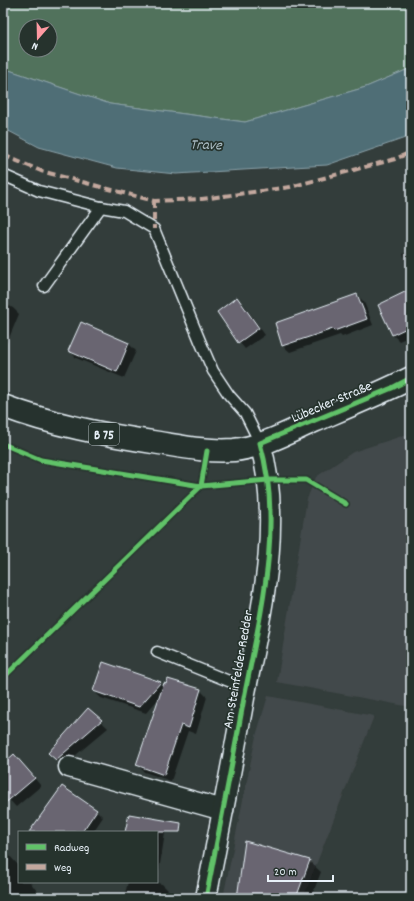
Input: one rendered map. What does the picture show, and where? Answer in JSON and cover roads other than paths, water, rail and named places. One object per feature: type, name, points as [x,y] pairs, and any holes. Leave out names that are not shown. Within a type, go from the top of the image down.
[{"type":"main road","name":"Lübecker Straße","points":[[3,406],[28,415],[112,436],[207,450],[236,450],[260,444],[411,378]]},
{"type":"street","name":"Am Steinfelder Redder","points":[[206,898],[260,615],[267,570],[270,540],[270,493],[265,459],[260,444]]},
{"type":"street","points":[[70,767],[223,810]]},
{"type":"lane","points":[[3,175],[39,191],[101,207],[124,211],[154,229],[200,341],[214,371],[229,395],[245,413],[260,444]]},
{"type":"lane","points":[[44,286],[101,207]]},
{"type":"lane","name":"Am Steinfelder Redder","points":[[157,652],[246,688]]},
{"type":"water","name":"Trave","points":[[3,68],[110,104],[245,122],[366,87],[411,68],[411,136],[327,165],[176,174],[117,168],[39,147],[3,128]]}]
